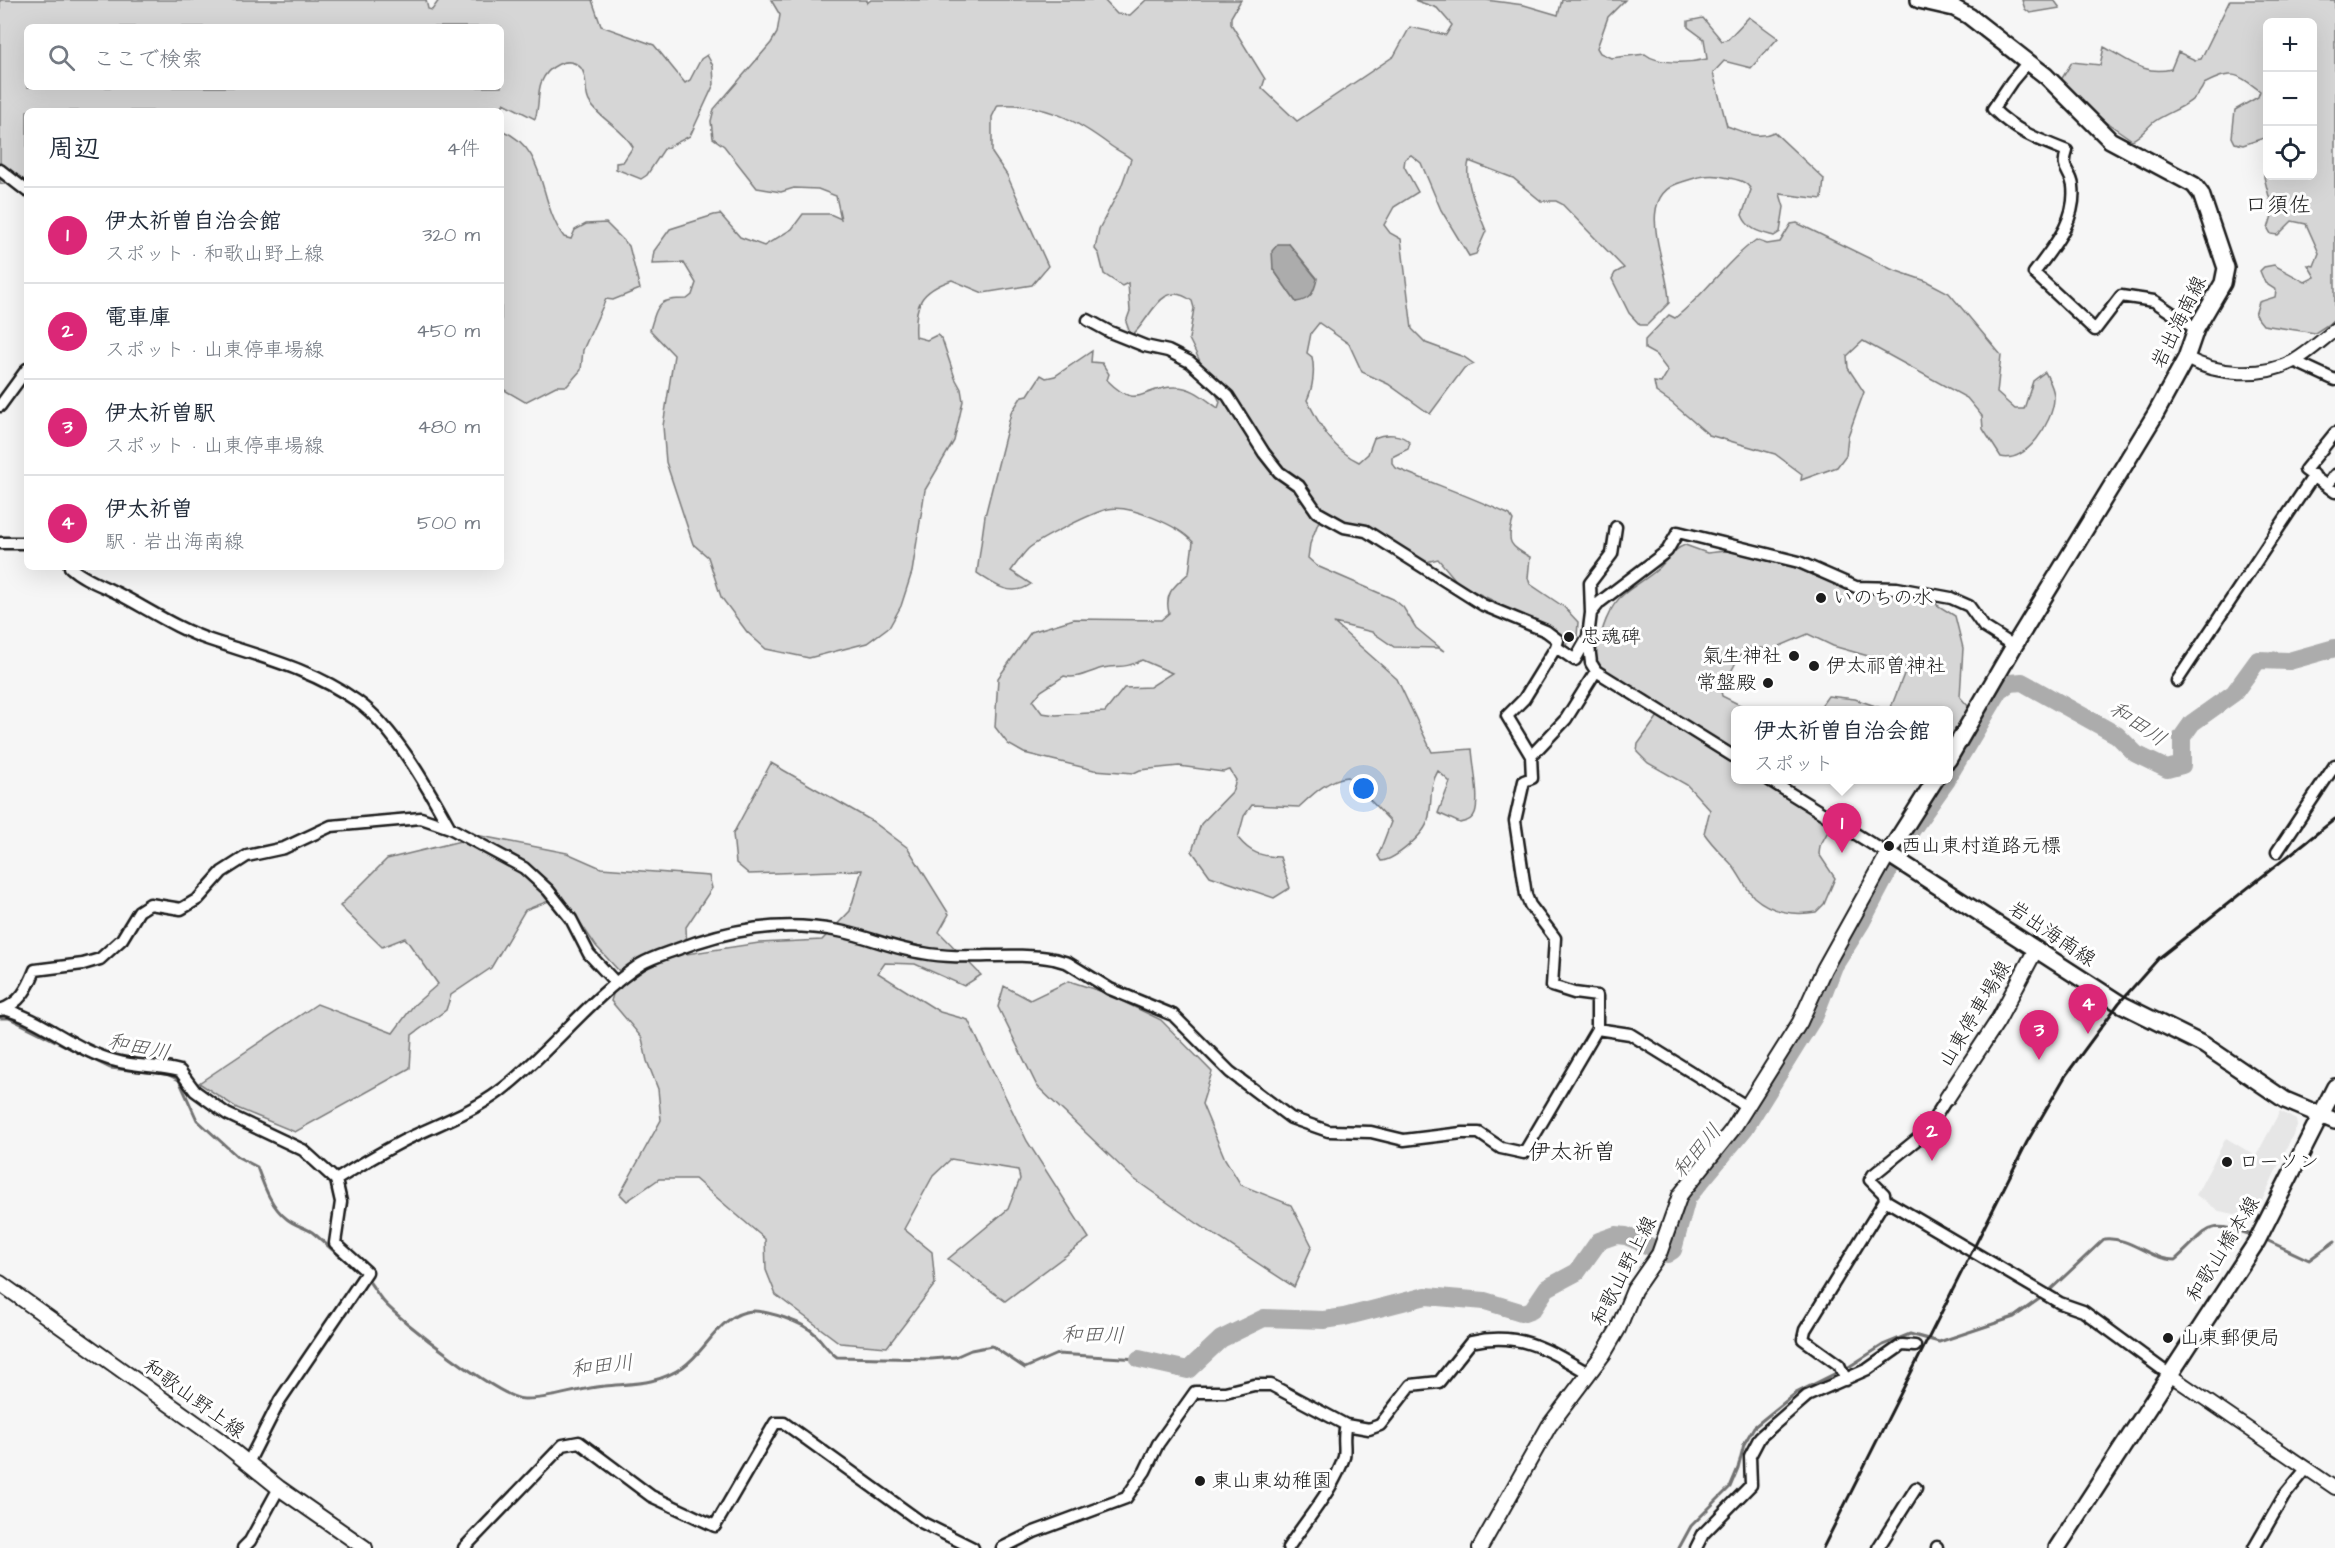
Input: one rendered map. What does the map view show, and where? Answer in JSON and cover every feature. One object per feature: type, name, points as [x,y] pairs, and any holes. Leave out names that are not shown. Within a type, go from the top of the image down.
[{"type":"main road","name":"岩出海南線","points":[[1919,0],[1954,8],[1969,16],[2028,62],[2110,140],[2187,181],[2201,194],[2226,268],[2223,283],[2196,329],[2186,358],[2149,424],[1953,751]]},
{"type":"main road","points":[[1893,857],[1933,784]]},
{"type":"main road","name":"岩出海南線","points":[[1893,857],[2111,999],[2204,1045],[2285,1100],[2335,1121]]},
{"type":"main road","name":"和歌山野上線","points":[[1480,1548],[1549,1426],[1604,1353],[1627,1311],[1634,1290],[1660,1252],[1680,1195],[1718,1148],[1800,1022],[1824,969],[1893,857]]},
{"type":"main road","name":"山東停車場線","points":[[1947,1098],[1997,1022],[2036,949]]},
{"type":"main road","name":"和歌山橋本線","points":[[2057,1548],[2260,1234],[2335,1087]]},
{"type":"main road","name":"和歌山野上線","points":[[0,1282],[279,1488],[365,1548]]},
{"type":"street","points":[[2028,62],[2012,81],[1994,109],[2008,123],[2029,137],[2067,151],[2064,169],[2073,189],[2068,225],[2034,273],[2095,330],[2121,296],[2154,301],[2196,329]]},
{"type":"street","points":[[0,170],[24,189]]},
{"type":"street","points":[[336,1180],[405,1140],[439,1127],[499,1092],[616,983],[643,963],[705,938],[741,929],[780,925],[805,925],[842,932],[921,953],[958,957],[1054,959],[1068,963],[1110,989],[1173,1015],[1230,1072],[1291,1118],[1328,1131],[1371,1132],[1404,1140],[1479,1133],[1501,1148],[1524,1153],[1597,1029],[1597,996],[1574,993],[1551,986],[1555,938],[1530,905],[1526,895],[1515,821],[1524,781],[1532,778],[1532,756],[1507,716],[1524,699],[1557,647],[1558,640],[1546,631],[1483,605],[1366,531],[1344,527],[1327,519],[1317,512],[1299,486],[1279,472],[1228,396],[1212,379],[1190,362],[1168,351],[1145,346],[1088,320]]},
{"type":"street","points":[[2186,358],[2202,367],[2242,373],[2264,371],[2294,361],[2335,330]]},
{"type":"street","points":[[2294,361],[2335,381]]},
{"type":"street","points":[[0,406],[24,373]]},
{"type":"street","points":[[2335,433],[2305,470],[2331,489],[2335,475]]},
{"type":"street","points":[[2177,681],[2314,475]]},
{"type":"street","points":[[1616,527],[1612,554],[1590,583],[1591,614],[1588,637],[1591,663],[1596,671],[1731,755]]},
{"type":"street","points":[[1591,614],[1600,602],[1667,551],[1678,532],[1792,560],[1856,587],[1897,588],[1951,598],[1969,606],[1984,627],[2014,646]]},
{"type":"street","points":[[0,543],[24,543]]},
{"type":"street","points":[[75,570],[170,622],[209,640],[278,661],[319,678],[358,701],[407,758],[450,828]]},
{"type":"street","points":[[1557,647],[1575,660],[1588,637]]},
{"type":"street","points":[[1532,756],[1566,719],[1596,671]]},
{"type":"street","points":[[2277,852],[2335,765]]},
{"type":"street","points":[[1775,784],[1893,857]]},
{"type":"street","points":[[1,1009],[14,1005],[30,983],[35,970],[83,964],[100,959],[122,939],[139,911],[150,904],[181,909],[198,899],[222,872],[247,856],[284,848],[331,826],[421,818],[450,828],[491,853],[524,868],[548,890],[571,919],[589,954],[616,983]]},
{"type":"street","points":[[1,1009],[22,1014],[74,1043],[116,1061],[180,1071],[195,1091],[227,1114],[303,1150],[336,1180],[341,1202],[335,1243],[367,1272],[280,1400],[248,1463]]},
{"type":"street","points":[[1597,1029],[1630,1034],[1746,1106]]},
{"type":"street","points":[[1846,1380],[1839,1365],[1803,1339],[1805,1330],[1885,1200],[1884,1194],[1872,1185],[1870,1180],[1873,1175],[1926,1132],[1947,1098]]},
{"type":"street","points":[[1885,1200],[2060,1303],[2083,1311],[2170,1375],[2335,1488]]},
{"type":"street","points":[[1002,1548],[1034,1532],[1126,1498],[1145,1472],[1158,1444],[1195,1392],[1225,1392],[1254,1385],[1271,1385],[1346,1425],[1369,1429],[1380,1425],[1411,1385],[1439,1382],[1471,1342],[1502,1337],[1519,1340],[1556,1355],[1588,1373]]},
{"type":"street","points":[[1696,1548],[1703,1534],[1751,1485],[1750,1456],[1760,1437],[1807,1396],[1868,1369],[1902,1345],[1915,1346]]},
{"type":"street","points":[[464,1548],[563,1445],[579,1443],[651,1496],[715,1526],[775,1423],[784,1424],[921,1522],[973,1548]]},
{"type":"street","points":[[1288,1548],[1330,1485],[1344,1455],[1342,1437],[1346,1425]]},
{"type":"street","points":[[2254,1548],[2284,1496],[2307,1468]]},
{"type":"street","points":[[243,1548],[250,1541],[279,1488]]},
{"type":"street","points":[[1878,1548],[1916,1488]]},
{"type":"shaded area","points":[[0,0],[426,0],[428,9],[432,10],[439,0],[592,0],[601,26],[654,45],[685,83],[690,80],[701,59],[707,55],[713,66],[714,84],[690,136],[664,149],[647,175],[641,179],[616,169],[616,163],[623,162],[633,147],[624,135],[600,115],[590,103],[581,68],[576,64],[564,62],[558,64],[544,77],[540,87],[535,119],[504,103],[501,108],[24,108],[24,185],[0,183]]},
{"type":"shaded area","points":[[771,0],[867,0],[867,3],[871,0],[1104,0],[1117,14],[1130,15],[1146,0],[1241,0],[1231,17],[1231,24],[1265,79],[1262,88],[1297,121],[1394,56],[1410,27],[1446,35],[1452,25],[1437,8],[1414,0],[1486,0],[1524,5],[1558,15],[1562,0],[1625,0],[1608,17],[1597,48],[1600,53],[1611,58],[1645,54],[1651,58],[1666,61],[1683,62],[1707,59],[1704,39],[1688,27],[1688,21],[1703,18],[1722,41],[1728,39],[1749,17],[1778,38],[1751,68],[1724,61],[1713,73],[1727,126],[1756,135],[1774,132],[1824,179],[1822,199],[1780,194],[1784,207],[1780,232],[1774,236],[1755,230],[1742,215],[1751,190],[1741,181],[1719,176],[1705,176],[1682,182],[1667,190],[1658,202],[1655,217],[1669,303],[1647,325],[1640,325],[1629,313],[1612,279],[1615,273],[1624,268],[1562,204],[1556,201],[1541,201],[1513,178],[1469,161],[1470,187],[1486,231],[1476,254],[1469,256],[1441,210],[1421,163],[1411,155],[1405,159],[1404,166],[1418,192],[1394,207],[1384,225],[1390,233],[1401,239],[1412,329],[1426,343],[1464,357],[1474,364],[1464,368],[1430,414],[1388,384],[1362,372],[1349,344],[1319,323],[1311,333],[1307,353],[1312,357],[1313,373],[1307,400],[1322,428],[1334,444],[1359,462],[1368,454],[1374,438],[1383,435],[1403,437],[1410,443],[1408,449],[1392,457],[1392,463],[1396,468],[1510,515],[1513,520],[1511,543],[1530,557],[1528,578],[1530,584],[1564,607],[1578,622],[1577,638],[1566,644],[1542,632],[1512,622],[1500,604],[1459,584],[1438,559],[1422,563],[1347,526],[1320,518],[1310,544],[1308,558],[1317,566],[1393,599],[1403,607],[1416,628],[1444,651],[1439,648],[1394,647],[1372,632],[1334,623],[1397,679],[1432,752],[1472,749],[1477,799],[1475,813],[1471,819],[1460,823],[1438,813],[1450,782],[1438,771],[1433,783],[1426,826],[1416,839],[1401,851],[1381,861],[1378,856],[1391,822],[1369,799],[1368,792],[1348,777],[1327,784],[1299,807],[1252,805],[1244,816],[1238,838],[1247,848],[1257,853],[1280,857],[1290,888],[1274,898],[1210,876],[1192,851],[1201,824],[1232,792],[1236,780],[1230,770],[1223,772],[1179,766],[1140,770],[1134,773],[1094,770],[1024,753],[1008,744],[995,727],[998,678],[1031,632],[1074,619],[1161,620],[1169,613],[1169,595],[1189,573],[1193,542],[1177,529],[1153,518],[1128,510],[1108,509],[1067,526],[1028,549],[1011,571],[1031,584],[1024,588],[1010,590],[1003,588],[977,573],[985,516],[1011,413],[1022,396],[1028,395],[1041,375],[1046,378],[1055,376],[1092,351],[1091,362],[1102,363],[1109,374],[1107,380],[1127,395],[1141,395],[1176,387],[1193,391],[1218,408],[1220,402],[1189,339],[1194,308],[1192,301],[1181,295],[1172,294],[1164,298],[1131,336],[1126,322],[1130,311],[1128,283],[1122,286],[1104,274],[1099,254],[1095,249],[1099,229],[1121,187],[1131,159],[1085,128],[1044,110],[1015,105],[998,105],[992,117],[992,153],[1007,175],[1048,266],[1032,285],[983,293],[952,280],[926,294],[918,307],[916,337],[927,340],[937,335],[942,339],[961,389],[963,401],[954,441],[925,490],[912,572],[901,606],[890,626],[867,643],[809,658],[766,649],[747,632],[721,597],[708,557],[693,544],[666,462],[663,426],[674,355],[650,330],[655,313],[661,304],[665,301],[687,299],[692,295],[696,283],[684,263],[652,264],[654,251],[670,229],[714,215],[720,214],[740,237],[764,246],[792,229],[803,214],[830,214],[841,219],[836,196],[818,189],[794,188],[781,192],[757,188],[724,146],[713,138],[711,121],[714,109],[771,43],[777,33],[780,15]],"holes":[[[1289,244],[1317,278],[1296,302],[1273,269]],[[1142,660],[1172,673],[1150,687],[1124,688],[1105,712],[1056,715],[1042,713],[1033,701],[1041,691],[1064,676],[1078,676],[1103,668],[1126,666]]]},
{"type":"shaded area","points":[[2022,0],[2054,0],[2060,8],[2030,13],[2025,9]]},
{"type":"shaded area","points":[[2230,0],[2335,0],[2335,320],[2315,333],[2263,325],[2255,315],[2259,302],[2275,297],[2276,290],[2265,283],[2260,271],[2264,267],[2274,265],[2305,282],[2315,277],[2308,265],[2314,266],[2319,253],[2306,224],[2292,221],[2278,235],[2271,234],[2268,229],[2273,212],[2265,180],[2317,180],[2317,18],[2263,18],[2263,138],[2243,145],[2235,143],[2232,137],[2235,110],[2258,97],[2260,91],[2239,77],[2227,75],[2204,84],[2189,102],[2155,121],[2132,140],[2096,115],[2061,80],[2072,62],[2100,65],[2104,47],[2136,65],[2152,70],[2171,69],[2178,52],[2195,60],[2201,59]]},
{"type":"shaded area","points":[[504,132],[516,139],[527,150],[535,163],[550,208],[564,237],[571,239],[575,230],[586,224],[606,223],[629,246],[640,289],[613,300],[606,299],[583,350],[581,370],[567,386],[556,386],[525,402],[504,390]]},
{"type":"shaded area","points":[[1797,223],[1891,269],[1926,281],[1949,293],[2001,355],[1997,393],[2015,409],[2024,409],[2033,381],[2045,372],[2053,389],[2052,408],[2043,429],[2028,448],[2020,454],[2001,457],[1983,429],[1982,416],[1967,398],[1863,341],[1847,356],[1848,368],[1864,392],[1848,436],[1846,455],[1837,467],[1801,480],[1802,474],[1775,454],[1709,435],[1656,392],[1654,382],[1661,383],[1668,371],[1656,355],[1645,349],[1645,340],[1669,315],[1675,318],[1686,309],[1734,258],[1756,240],[1767,244],[1780,242],[1791,224]]},
{"type":"shaded area","points":[[1278,244],[1289,244],[1317,279],[1313,291],[1305,299],[1296,302],[1273,269],[1272,251]]},
{"type":"shaded area","points":[[1685,545],[1707,553],[1735,550],[1784,563],[1854,592],[1904,593],[1935,600],[1937,605],[1955,616],[1963,648],[1960,697],[1969,707],[1953,738],[1953,706],[1892,706],[1906,669],[1903,666],[1833,646],[1808,634],[1773,649],[1744,647],[1721,691],[1722,696],[1742,706],[1731,706],[1731,750],[1600,668],[1594,661],[1604,625],[1612,608],[1624,594],[1654,573]]},
{"type":"shaded area","points":[[1828,696],[1855,699],[1875,706],[1821,706]]},
{"type":"shaded area","points":[[1658,716],[1731,762],[1731,784],[1764,784],[1831,826],[1820,846],[1819,854],[1835,878],[1824,904],[1816,912],[1783,912],[1754,897],[1732,865],[1704,833],[1710,810],[1687,785],[1648,763],[1637,752],[1638,744]]},
{"type":"shaded area","points":[[771,763],[872,821],[908,848],[949,914],[939,932],[981,975],[964,986],[915,964],[885,963],[878,973],[940,1012],[968,1020],[1027,1141],[1089,1238],[1005,1301],[948,1259],[1008,1209],[1020,1179],[1018,1170],[951,1159],[933,1176],[904,1229],[932,1252],[935,1284],[887,1347],[840,1343],[776,1295],[766,1270],[765,1239],[695,1179],[659,1179],[627,1201],[620,1194],[661,1120],[658,1089],[647,1061],[642,1038],[611,1001],[620,972],[596,946],[562,896],[525,910],[491,968],[451,995],[446,1010],[412,1035],[410,1068],[295,1132],[237,1108],[199,1083],[317,1004],[393,1033],[413,1006],[438,984],[405,938],[382,947],[340,906],[387,859],[481,836],[567,853],[601,868],[709,876],[712,888],[686,927],[687,954],[759,943],[822,940],[850,911],[862,870],[749,874],[736,863],[733,834]]},
{"type":"shaded area","points":[[1069,981],[1103,992],[1161,1020],[1212,1072],[1202,1104],[1225,1159],[1241,1185],[1291,1205],[1312,1246],[1294,1287],[1134,1179],[1037,1086],[998,1007],[1004,986],[1030,1000]]},
{"type":"shaded area","points":[[2280,1111],[2296,1120],[2297,1126],[2256,1213],[2245,1216],[2219,1211],[2196,1195],[2226,1138],[2256,1156]]},
{"type":"waterway","name":"和田川","points":[[1953,769],[2000,690],[2010,683],[2022,682],[2117,735],[2136,754],[2167,769],[2182,765],[2182,737],[2192,723],[2234,693],[2258,660],[2289,661],[2335,648]]},
{"type":"waterway","name":"和田川","points":[[1139,1359],[1188,1370],[1221,1339],[1264,1318],[1324,1320],[1426,1296],[1485,1301],[1524,1313],[1532,1310],[1547,1288],[1577,1272],[1599,1241],[1616,1235],[1626,1236],[1667,1254],[1673,1250],[1687,1198],[1745,1128],[1815,1015],[1834,966],[1861,923],[1906,838],[1944,784]]},
{"type":"waterway","name":"和田川","points":[[0,1018],[9,1018],[110,1068],[167,1074],[179,1080],[197,1120],[238,1157],[257,1167],[269,1196],[281,1214],[312,1232],[351,1264]]},
{"type":"waterway","points":[[2047,1293],[2104,1239],[2123,1241],[2157,1256],[2175,1260],[2210,1229],[2226,1228],[2255,1236]]},
{"type":"waterway","points":[[2264,1239],[2309,1260],[2335,1241]]},
{"type":"waterway","name":"和田川","points":[[367,1279],[393,1311],[451,1358],[512,1396],[524,1399],[544,1398],[595,1387],[645,1382],[664,1377],[692,1360],[722,1325],[731,1318],[752,1311],[775,1315],[803,1326],[815,1334],[837,1357],[931,1359],[955,1357],[971,1350],[992,1346],[1025,1368],[1057,1354],[1139,1359]]},
{"type":"waterway","points":[[1844,1370],[1883,1345],[1910,1334],[1939,1342],[2014,1317],[2042,1297]]},
{"type":"waterway","points":[[1679,1548],[1691,1526],[1730,1487],[1744,1444],[1754,1427],[1796,1393],[1838,1372]]},
{"type":"railway","points":[[1823,1548],[2027,1142],[2066,1075],[2119,1003],[2159,958],[2335,819]]},
{"type":"place","name":"いのちの水","points":[[1821,598]]},
{"type":"place","name":"忠魂碑","points":[[1569,637]]},
{"type":"place","name":"氣生神社","points":[[1794,656]]},
{"type":"place","name":"伊太祁曽神社","points":[[1814,666]]},
{"type":"place","name":"常盤殿","points":[[1768,683]]},
{"type":"place","name":"西山東村道路元標","points":[[1889,846]]},
{"type":"place","name":"伊太祈曽自治会館","points":[[1842,853]]},
{"type":"place","name":"伊太祈曽","points":[[2088,1034]]},
{"type":"place","name":"伊太祈曽駅","points":[[2039,1060]]},
{"type":"place","name":"電車庫","points":[[1932,1161]]},
{"type":"place","name":"ローソン","points":[[2227,1162]]},
{"type":"place","name":"山東郵便局","points":[[2168,1338]]},
{"type":"place","name":"東山東幼稚園","points":[[1200,1481]]},
{"type":"district","name":"口須佐","points":[[2278,205]]},
{"type":"district","name":"伊太祈曽","points":[[1572,1152]]}]
